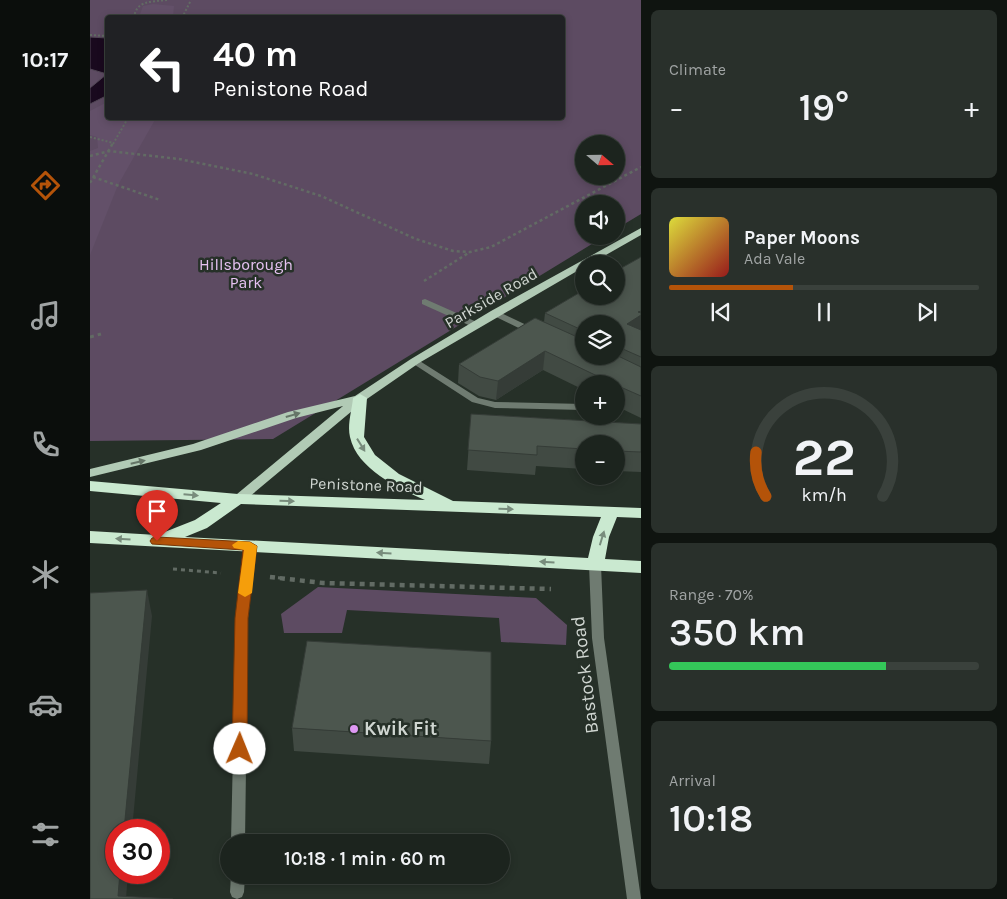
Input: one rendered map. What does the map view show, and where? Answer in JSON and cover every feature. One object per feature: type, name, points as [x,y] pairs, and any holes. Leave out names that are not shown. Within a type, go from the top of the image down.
[{"type":"highway","points":[[360,398],[356,438],[368,456],[383,470],[413,490],[458,508]]},
{"type":"highway","name":"Penistone Road","points":[[90,486],[238,499],[641,513]]},
{"type":"highway","points":[[157,541],[201,524],[238,499]]},
{"type":"highway","points":[[595,565],[601,537],[611,512]]},
{"type":"highway","points":[[90,537],[641,567]]},
{"type":"main road","name":"Parkside Road","points":[[238,499],[360,398],[415,361],[495,313],[641,231]]},
{"type":"main road","name":"Parkside Road","points":[[90,472],[197,448],[292,415],[360,398]]},
{"type":"street","points":[[424,302],[476,325]]},
{"type":"street","points":[[495,313],[546,338]]},
{"type":"street","points":[[415,361],[475,400],[495,405],[575,407]]},
{"type":"street","points":[[238,834],[242,618],[250,546]]},
{"type":"street","name":"Bastock Road","points":[[595,565],[598,638],[634,899]]},
{"type":"street","points":[[237,884],[237,892]]},
{"type":"path","points":[[134,15],[135,9],[146,0]]},
{"type":"path","points":[[140,4],[167,0]]},
{"type":"path","points":[[184,15],[191,0]]},
{"type":"path","points":[[90,35],[105,36]]},
{"type":"path","points":[[90,184],[127,120]]},
{"type":"path","points":[[90,137],[114,143]]},
{"type":"path","points":[[90,156],[109,151],[179,159],[253,174],[321,196],[416,239],[454,251],[470,252],[491,247],[641,167]]},
{"type":"path","points":[[93,178],[160,200]]},
{"type":"path","points":[[422,282],[470,252]]},
{"type":"path","points":[[90,337],[100,334]]},
{"type":"path","points":[[169,568],[323,583],[595,591]]},
{"type":"green space","name":"Hillsborough Park","points":[[90,0],[641,0],[641,214],[625,224],[625,195],[575,195],[575,245],[590,245],[273,439],[90,441]]},
{"type":"green space","points":[[318,587],[536,598],[567,625],[566,645],[501,642],[499,618],[347,610],[342,633],[284,633],[281,614]]},
{"type":"shaded area","points":[[153,4],[174,6],[173,15],[140,15],[143,6]]},
{"type":"shaded area","points":[[90,37],[105,38],[105,73],[90,69]]},
{"type":"shaded area","points":[[105,76],[105,96],[90,104],[90,88]]},
{"type":"shaded area","points":[[105,103],[105,120],[155,120],[118,185],[90,255],[90,151],[98,148],[97,137],[90,135],[90,111]]},
{"type":"building","points":[[641,257],[641,311],[638,312],[641,315],[627,324],[641,330],[641,357],[625,350],[625,315],[575,315],[575,327],[545,313],[575,295],[575,305],[625,305],[625,266]]},
{"type":"building","points":[[535,318],[575,336],[575,365],[625,365],[625,359],[641,367],[641,396],[625,389],[625,375],[595,375],[545,351],[498,381],[480,377],[459,364]]},
{"type":"building","points":[[471,414],[575,420],[575,425],[641,424],[641,452],[625,451],[625,435],[575,435],[575,448],[537,446],[537,455],[468,450]]},
{"type":"building","points":[[147,590],[125,819],[105,819],[105,884],[119,884],[118,896],[173,899],[90,899],[90,593]]},
{"type":"building","points":[[307,641],[491,652],[491,741],[292,728]]},
{"type":"slow traffic","points":[[238,545],[250,546],[245,593]]},
{"type":"place","name":"Kwik Fit","points":[[354,729]]},
{"type":"route","points":[[157,541],[250,546],[242,618],[240,749]]}]
